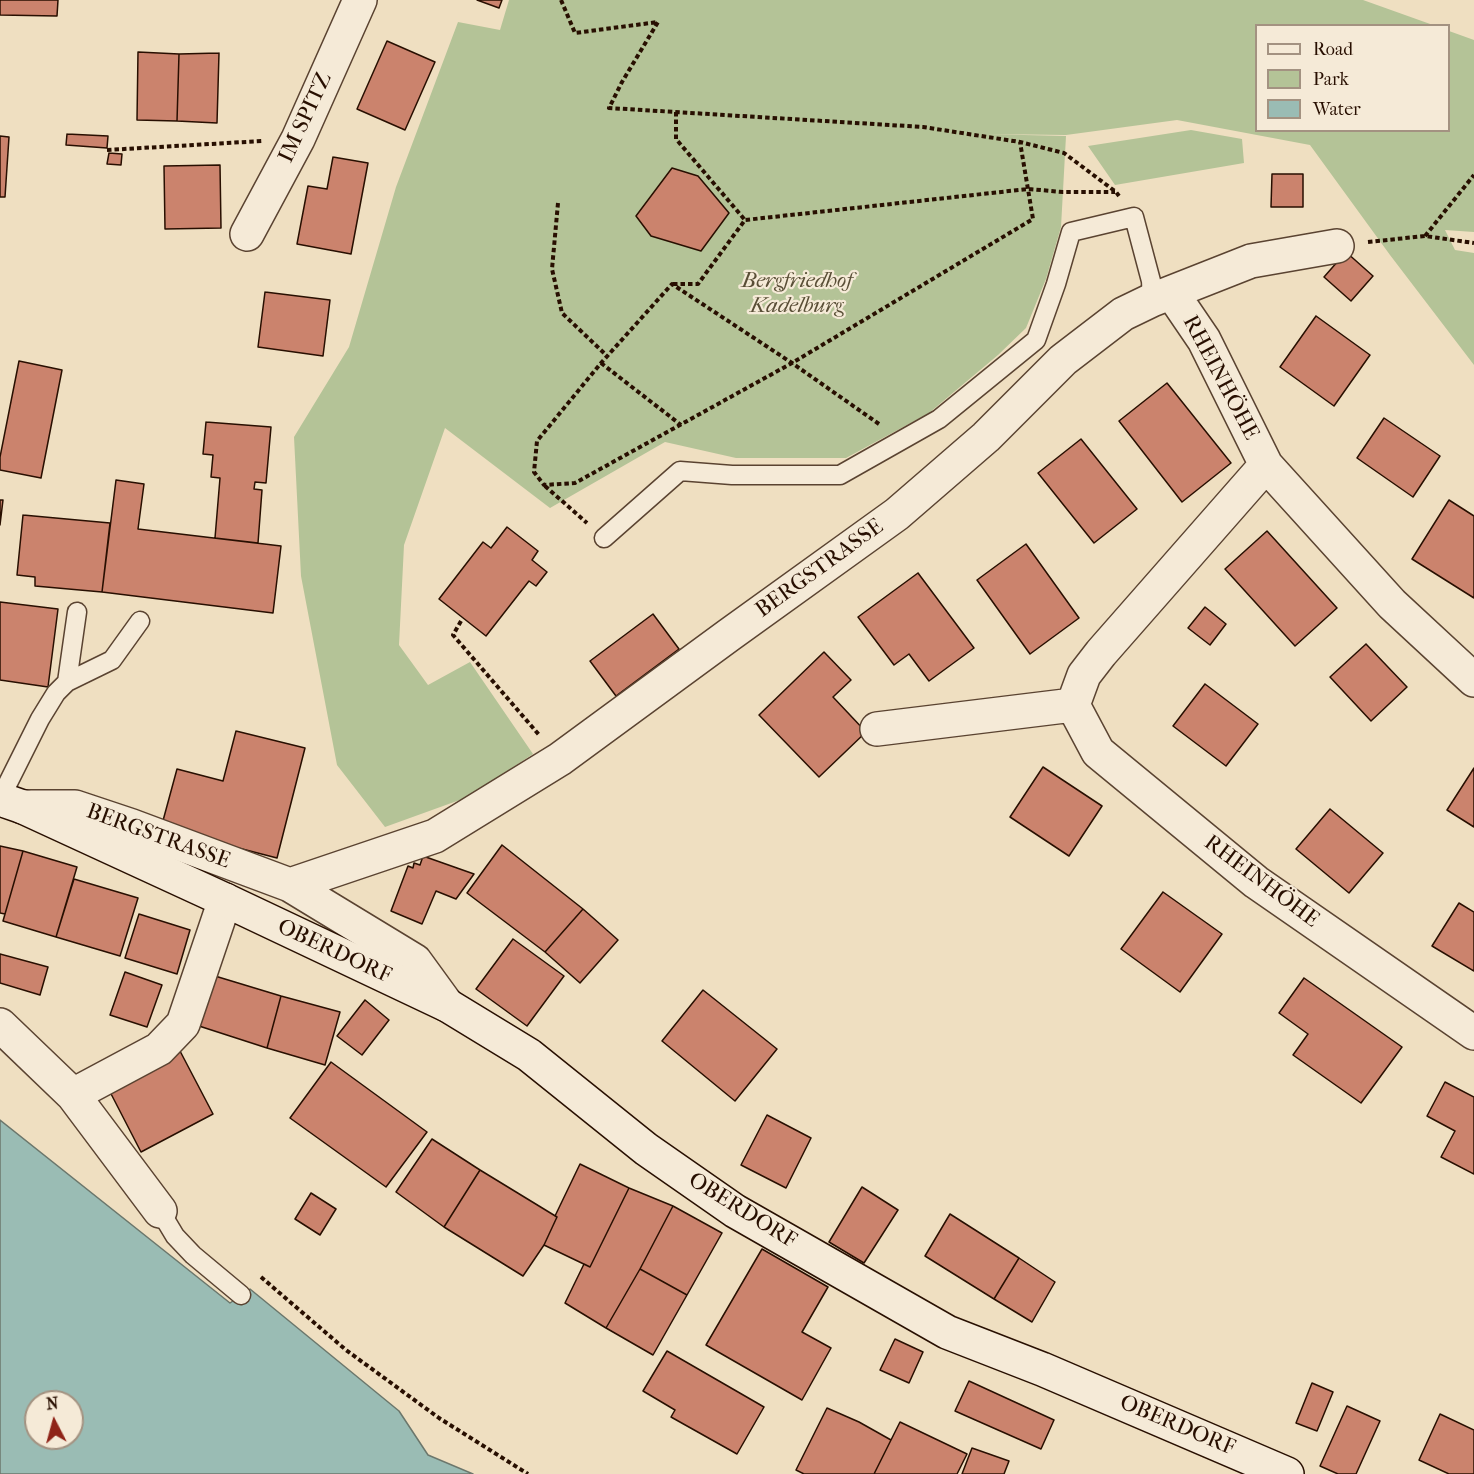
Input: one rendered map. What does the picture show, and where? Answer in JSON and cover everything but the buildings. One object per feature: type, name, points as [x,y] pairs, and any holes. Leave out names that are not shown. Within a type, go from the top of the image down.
[{"type":"street","name":"IM SPITZ","points":[[247,234],[298,139],[360,0]]},
{"type":"street","name":"BERGSTRASSE","points":[[290,885],[435,836],[560,759],[897,514],[986,437],[1063,360],[1123,314],[1251,261],[1337,246]]},
{"type":"street","name":"RHEINHÖHE","points":[[1162,296],[1204,340],[1266,465],[1392,604],[1474,681]]},
{"type":"street","name":"RHEINHÖHE","points":[[1266,465],[1101,653],[1084,675],[1072,705],[1098,752],[1256,882],[1474,1033]]},
{"type":"street","points":[[877,729],[1072,705]]},
{"type":"street","name":"BERGSTRASSE","points":[[12,803],[75,807],[290,885],[415,961],[447,1005]]},
{"type":"street","name":"OBERDORF","points":[[12,803],[447,1005],[529,1055],[646,1149],[735,1211],[947,1332],[1042,1369],[1287,1474]]},
{"type":"street","points":[[74,1095],[159,1049],[183,1024],[225,900]]},
{"type":"street","points":[[0,1025],[74,1095],[160,1211]]},
{"type":"lane","points":[[604,538],[680,471],[732,475],[840,475],[939,419],[1036,340],[1071,232],[1134,217],[1151,281],[1162,296]]},
{"type":"lane","points":[[68,682],[77,612]]},
{"type":"lane","points":[[12,803],[40,719],[56,693],[68,682],[112,660],[140,621]]},
{"type":"lane","points":[[160,1211],[175,1236],[193,1255],[241,1295]]},
{"type":"path","points":[[561,0],[576,33],[658,22],[609,108],[923,127],[1020,142],[1064,153],[1116,192],[1134,217]]},
{"type":"path","points":[[676,112],[676,139],[746,220]]},
{"type":"path","points":[[107,150],[298,139]]},
{"type":"path","points":[[544,485],[575,483],[792,363],[1033,219],[1020,142]]},
{"type":"path","points":[[1425,236],[1474,175]]},
{"type":"path","points":[[604,538],[544,485],[534,472],[537,441],[601,363],[672,284],[698,284],[746,220],[1028,189],[1063,192],[1116,192]]},
{"type":"path","points":[[558,203],[552,269],[562,313],[604,352]]},
{"type":"path","points":[[1389,239],[1425,236],[1474,243]]},
{"type":"path","points":[[672,284],[792,363],[901,440]]},
{"type":"path","points":[[601,363],[681,425]]},
{"type":"path","points":[[461,621],[453,635],[560,759]]},
{"type":"path","points":[[257,1274],[355,1357],[439,1418],[528,1474]]},
{"type":"green space","name":"Bergfriedhof Kadelburg","points":[[509,0],[1363,0],[1430,24],[1255,24],[1255,132],[1450,132],[1450,31],[1474,40],[1474,232],[1445,230],[1455,250],[1474,253],[1474,365],[1310,145],[1177,120],[1066,135],[982,134],[1066,136],[1061,227],[1046,279],[1026,328],[998,355],[929,413],[846,458],[736,458],[665,442],[550,508],[445,428],[404,545],[399,645],[428,685],[470,662],[533,754],[468,797],[385,827],[337,765],[301,576],[294,437],[349,347],[396,187],[458,22],[500,30]]},
{"type":"green space","points":[[1191,130],[1242,139],[1244,163],[1115,185],[1088,146]]},
{"type":"water","points":[[0,1120],[230,1303],[250,1289],[399,1411],[428,1455],[473,1474],[0,1474]]}]
